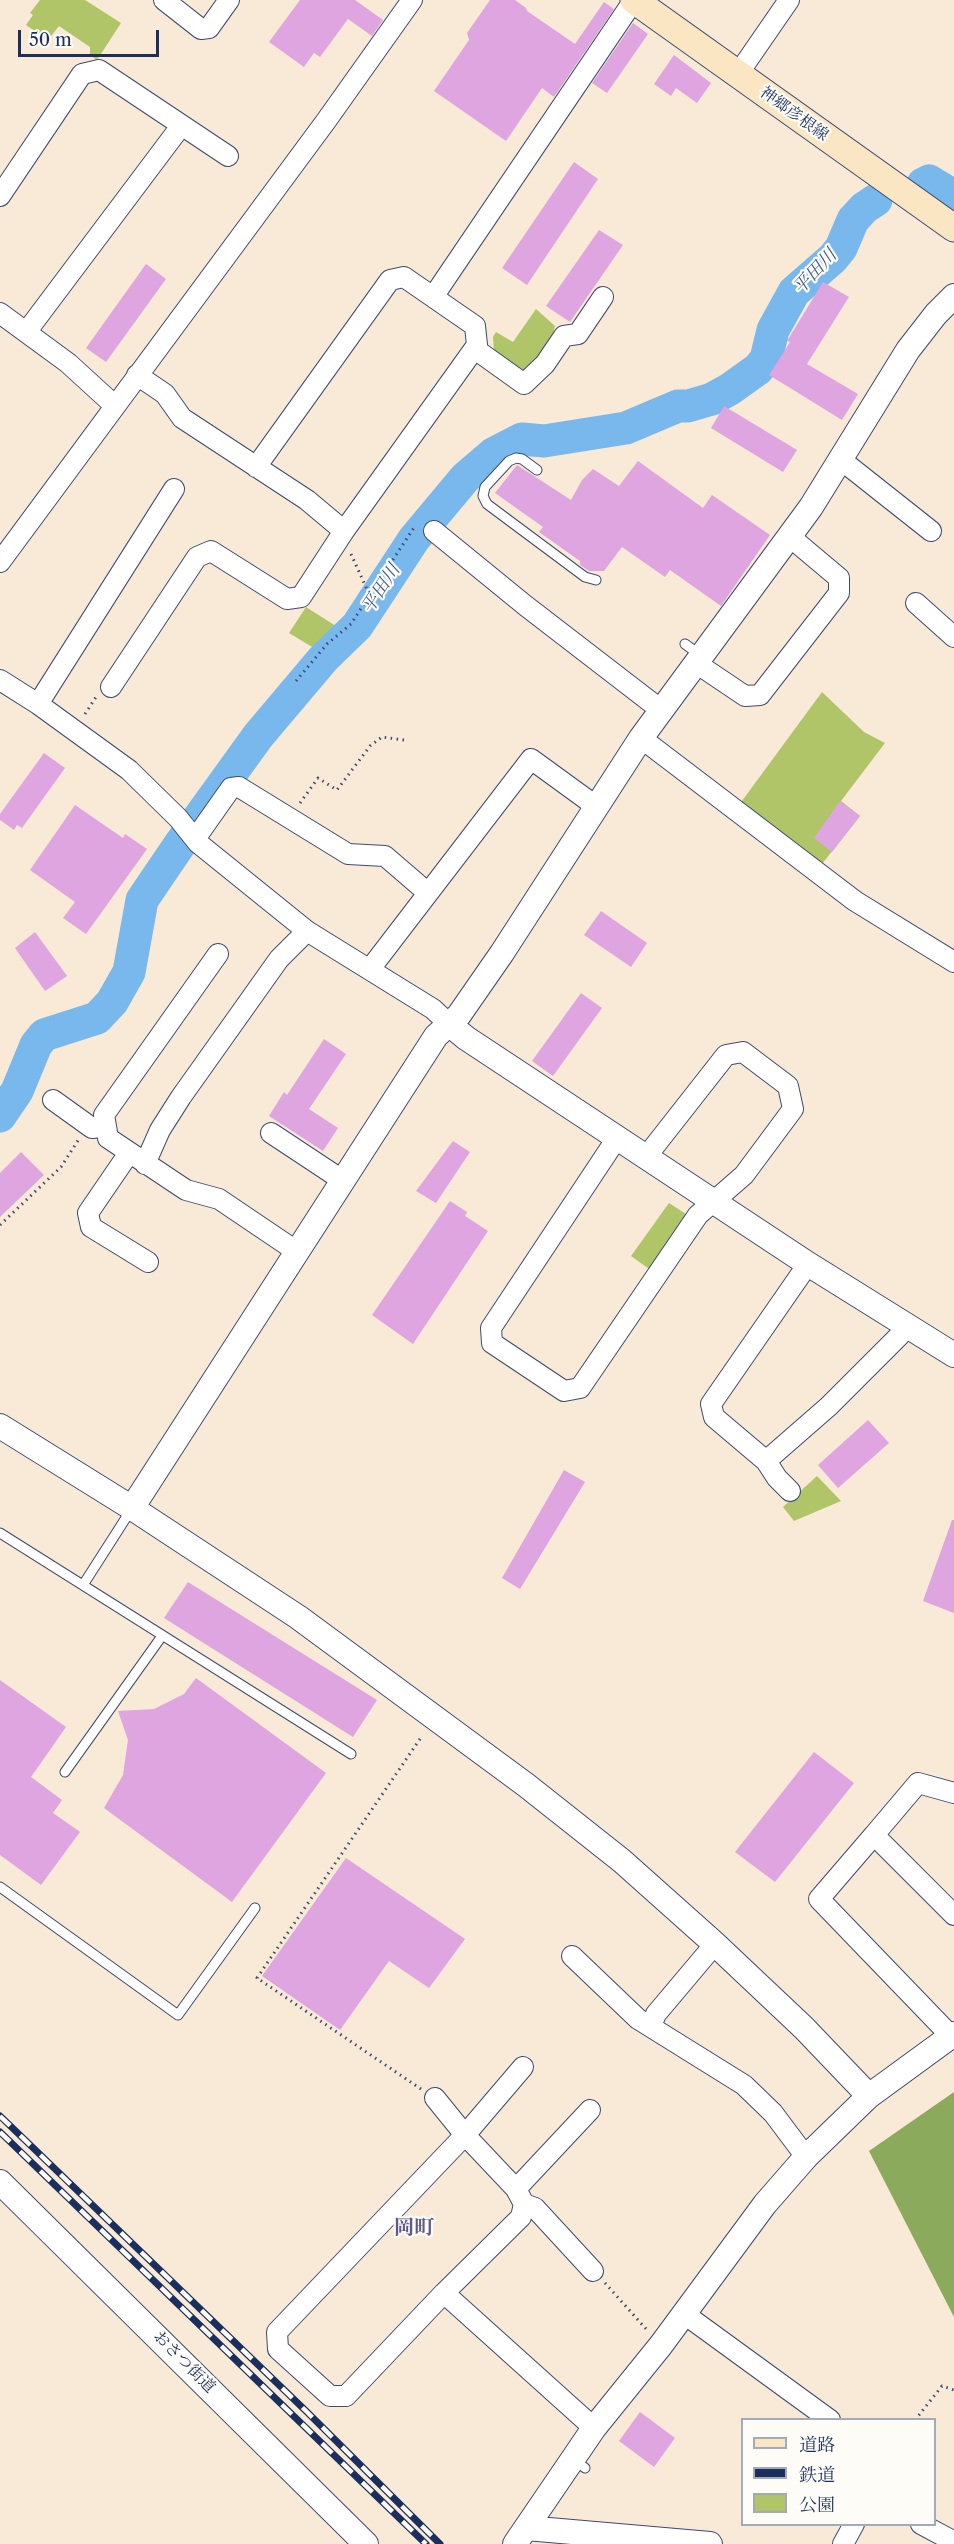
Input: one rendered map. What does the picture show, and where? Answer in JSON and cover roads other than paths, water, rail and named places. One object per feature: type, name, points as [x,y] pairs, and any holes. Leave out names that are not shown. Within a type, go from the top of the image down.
[{"type":"main road","name":"神郷彦根線","points":[[634,0],[954,228]]},
{"type":"street","points":[[164,0],[201,28],[209,28],[229,0]]},
{"type":"street","points":[[0,562],[326,121],[412,0]]},
{"type":"street","points":[[433,297],[634,0]]},
{"type":"street","points":[[738,74],[789,0]]},
{"type":"street","points":[[0,196],[82,74],[99,70],[228,156]]},
{"type":"street","points":[[27,331],[181,126]]},
{"type":"street","points":[[111,687],[134,667],[197,557],[211,551],[287,599],[301,597],[341,535],[475,349],[477,345],[475,326],[404,277],[390,280],[256,467]]},
{"type":"street","points":[[132,1508],[436,1036],[459,1015],[502,953],[661,710],[694,654],[790,532],[840,459],[908,350],[936,314],[954,296]]},
{"type":"street","points":[[475,349],[524,384],[545,364],[564,336],[578,334],[603,297]]},
{"type":"street","points":[[0,313],[68,363],[114,405]]},
{"type":"street","points":[[137,375],[165,394],[182,418],[307,500],[341,535]]},
{"type":"street","points":[[840,459],[931,531]]},
{"type":"street","points":[[38,704],[174,489]]},
{"type":"street","points":[[428,525],[526,606],[661,710]]},
{"type":"street","points":[[694,654],[745,696],[760,695],[839,594],[839,578],[790,532]]},
{"type":"street","points":[[916,603],[953,634]]},
{"type":"street","points":[[0,680],[38,704],[129,770],[191,833],[307,931],[433,1009],[466,1038],[713,1202],[907,1328],[954,1355]]},
{"type":"street","points":[[641,738],[855,901],[954,962]]},
{"type":"street","points":[[370,969],[531,759],[597,807]]},
{"type":"street","points":[[191,833],[231,788],[239,787],[348,854],[386,856],[428,893]]},
{"type":"street","points":[[148,1262],[91,1227],[88,1213],[160,1130],[279,959],[307,931]]},
{"type":"street","points":[[97,1126],[218,954]]},
{"type":"street","points":[[617,1138],[491,1328],[492,1343],[564,1391],[580,1388],[698,1215],[744,1175],[793,1109],[788,1086],[743,1052],[726,1055],[646,1157]]},
{"type":"street","points":[[53,1100],[97,1126],[108,1138],[186,1190],[219,1199],[296,1251]]},
{"type":"street","points":[[271,1133],[342,1180]]},
{"type":"street","points":[[790,1491],[777,1478],[766,1461],[714,1417],[711,1404],[808,1264]]},
{"type":"street","points":[[766,1461],[829,1406],[907,1328]]},
{"type":"street","points":[[0,1426],[132,1508],[298,1617],[622,1861],[804,2028],[869,2096]]},
{"type":"street","points":[[521,2536],[579,2464],[594,2428],[660,2345],[765,2204],[806,2157],[869,2096],[953,2035],[819,1899],[918,1784],[954,1793]]},
{"type":"street","points":[[874,1835],[954,1915]]},
{"type":"street","points":[[651,2026],[656,2014],[715,1944]]},
{"type":"street","points":[[572,1956],[639,2019],[744,2085],[773,2113],[806,2157]]},
{"type":"street","points":[[523,2067],[465,2135],[277,2332],[278,2349],[330,2396],[346,2396],[444,2293],[521,2217],[520,2197],[590,2110]]},
{"type":"street","points":[[435,2098],[520,2197],[534,2208],[594,2271]]},
{"type":"street","name":"おさつ街道","points":[[0,2182],[366,2544]]},
{"type":"street","points":[[444,2293],[594,2428]]},
{"type":"street","points":[[683,2313],[827,2418]]},
{"type":"street","points":[[843,2544],[853,2526]]},
{"type":"street","points":[[925,2526],[951,2540],[952,2544]]},
{"type":"street","points":[[521,2536],[585,2527],[710,2544]]},
{"type":"lane","points":[[537,470],[522,459],[516,458],[509,461],[485,487],[483,496],[487,504],[585,577],[596,580]]},
{"type":"lane","points":[[82,1585],[132,1508]]},
{"type":"lane","points":[[0,1533],[351,1754]]},
{"type":"lane","points":[[65,1772],[162,1636]]},
{"type":"lane","points":[[0,1887],[178,2015],[255,1908]]},
{"type":"waterway","name":"平田川","points":[[923,184],[929,181],[954,196]]},
{"type":"waterway","name":"平田川","points":[[0,1116],[17,1091],[36,1045],[44,1035],[97,1018],[112,1002],[129,972],[142,900],[258,736],[323,659],[357,626],[414,539],[465,478],[493,454],[522,439],[544,441],[626,428],[678,406],[688,406],[712,399],[730,389],[758,369],[766,359],[773,330],[794,292],[833,258],[841,248],[853,220],[864,208],[876,200]]},
{"type":"railway","points":[[0,2116],[306,2411],[440,2544]]},
{"type":"railway","points":[[0,2132],[426,2544]]},
{"type":"district","name":"岡町","points":[[414,2228]]}]
